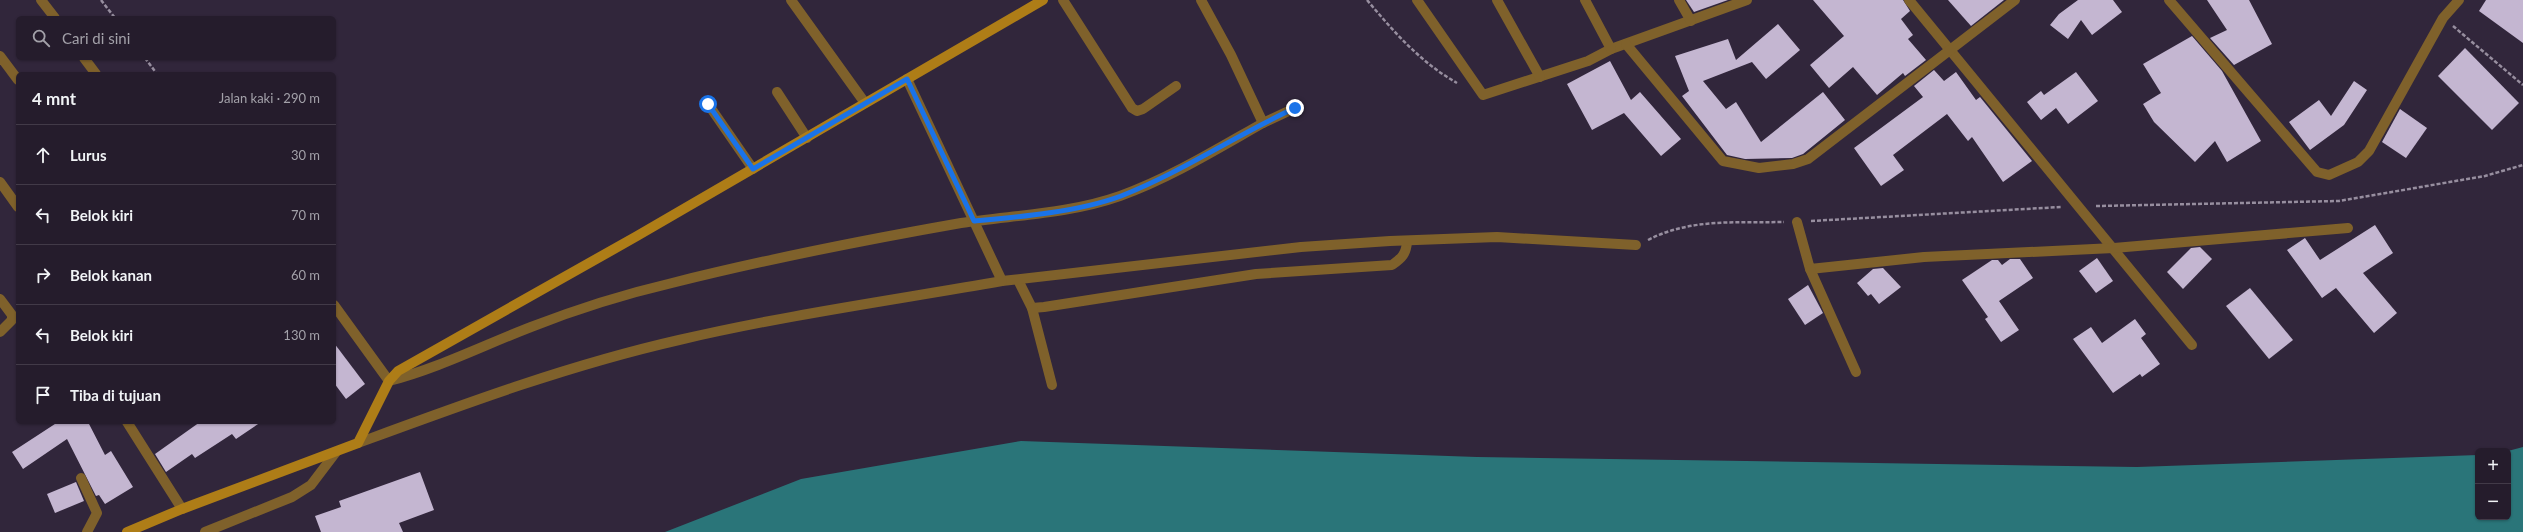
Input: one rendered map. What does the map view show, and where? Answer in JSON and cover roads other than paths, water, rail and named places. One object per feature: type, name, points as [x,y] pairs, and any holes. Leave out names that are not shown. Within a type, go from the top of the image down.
[{"type":"street","points":[[41,0],[53,16]]},
{"type":"street","points":[[791,0],[865,103]]},
{"type":"street","points":[[358,443],[389,381],[398,372],[445,343],[753,169],[1043,0]]},
{"type":"street","points":[[1062,0],[1132,108],[1137,110],[1143,109],[1176,86]]},
{"type":"street","points":[[1200,0],[1231,55],[1263,123]]},
{"type":"street","points":[[1417,0],[1483,95],[1588,61],[1611,49],[1746,0]]},
{"type":"street","points":[[1497,0],[1540,77]]},
{"type":"street","points":[[1585,0],[1611,49]]},
{"type":"street","points":[[1679,0],[1691,20]]},
{"type":"street","points":[[1909,0],[2077,206],[2114,248],[2192,345]]},
{"type":"street","points":[[1626,44],[1723,160],[1759,168],[1793,164],[1808,159],[1951,51],[2015,0]]},
{"type":"street","points":[[2169,0],[2317,172],[2329,175],[2358,162],[2369,151],[2444,18],[2460,0]]},
{"type":"street","points":[[0,56],[16,77]]},
{"type":"street","points":[[86,60],[94,72]]},
{"type":"street","points":[[907,79],[1002,281]]},
{"type":"street","points":[[776,92],[807,138]]},
{"type":"street","points":[[708,104],[753,169]]},
{"type":"street","points":[[389,381],[428,370],[534,326],[641,290],[775,257],[974,221],[1036,215],[1121,196],[1184,167],[1263,123],[1295,108]]},
{"type":"street","points":[[0,182],[16,203]]},
{"type":"street","points":[[1797,222],[1810,269],[1856,372]]},
{"type":"street","points":[[1810,269],[1924,258],[2114,248],[2348,228]]},
{"type":"street","points":[[127,532],[182,509],[505,389],[678,340],[753,324],[1002,281],[1075,271],[1302,247],[1497,237],[1636,245]]},
{"type":"street","points":[[1032,308],[1256,274],[1392,265],[1404,255],[1407,242]]},
{"type":"street","points":[[1018,280],[1032,308],[1052,385]]},
{"type":"street","points":[[0,298],[12,315],[12,320],[0,332]]},
{"type":"street","points":[[336,308],[389,381]]},
{"type":"street","points":[[128,424],[182,509]]},
{"type":"street","points":[[205,532],[292,497],[311,485],[336,452]]},
{"type":"street","points":[[81,478],[97,513],[87,532]]}]
